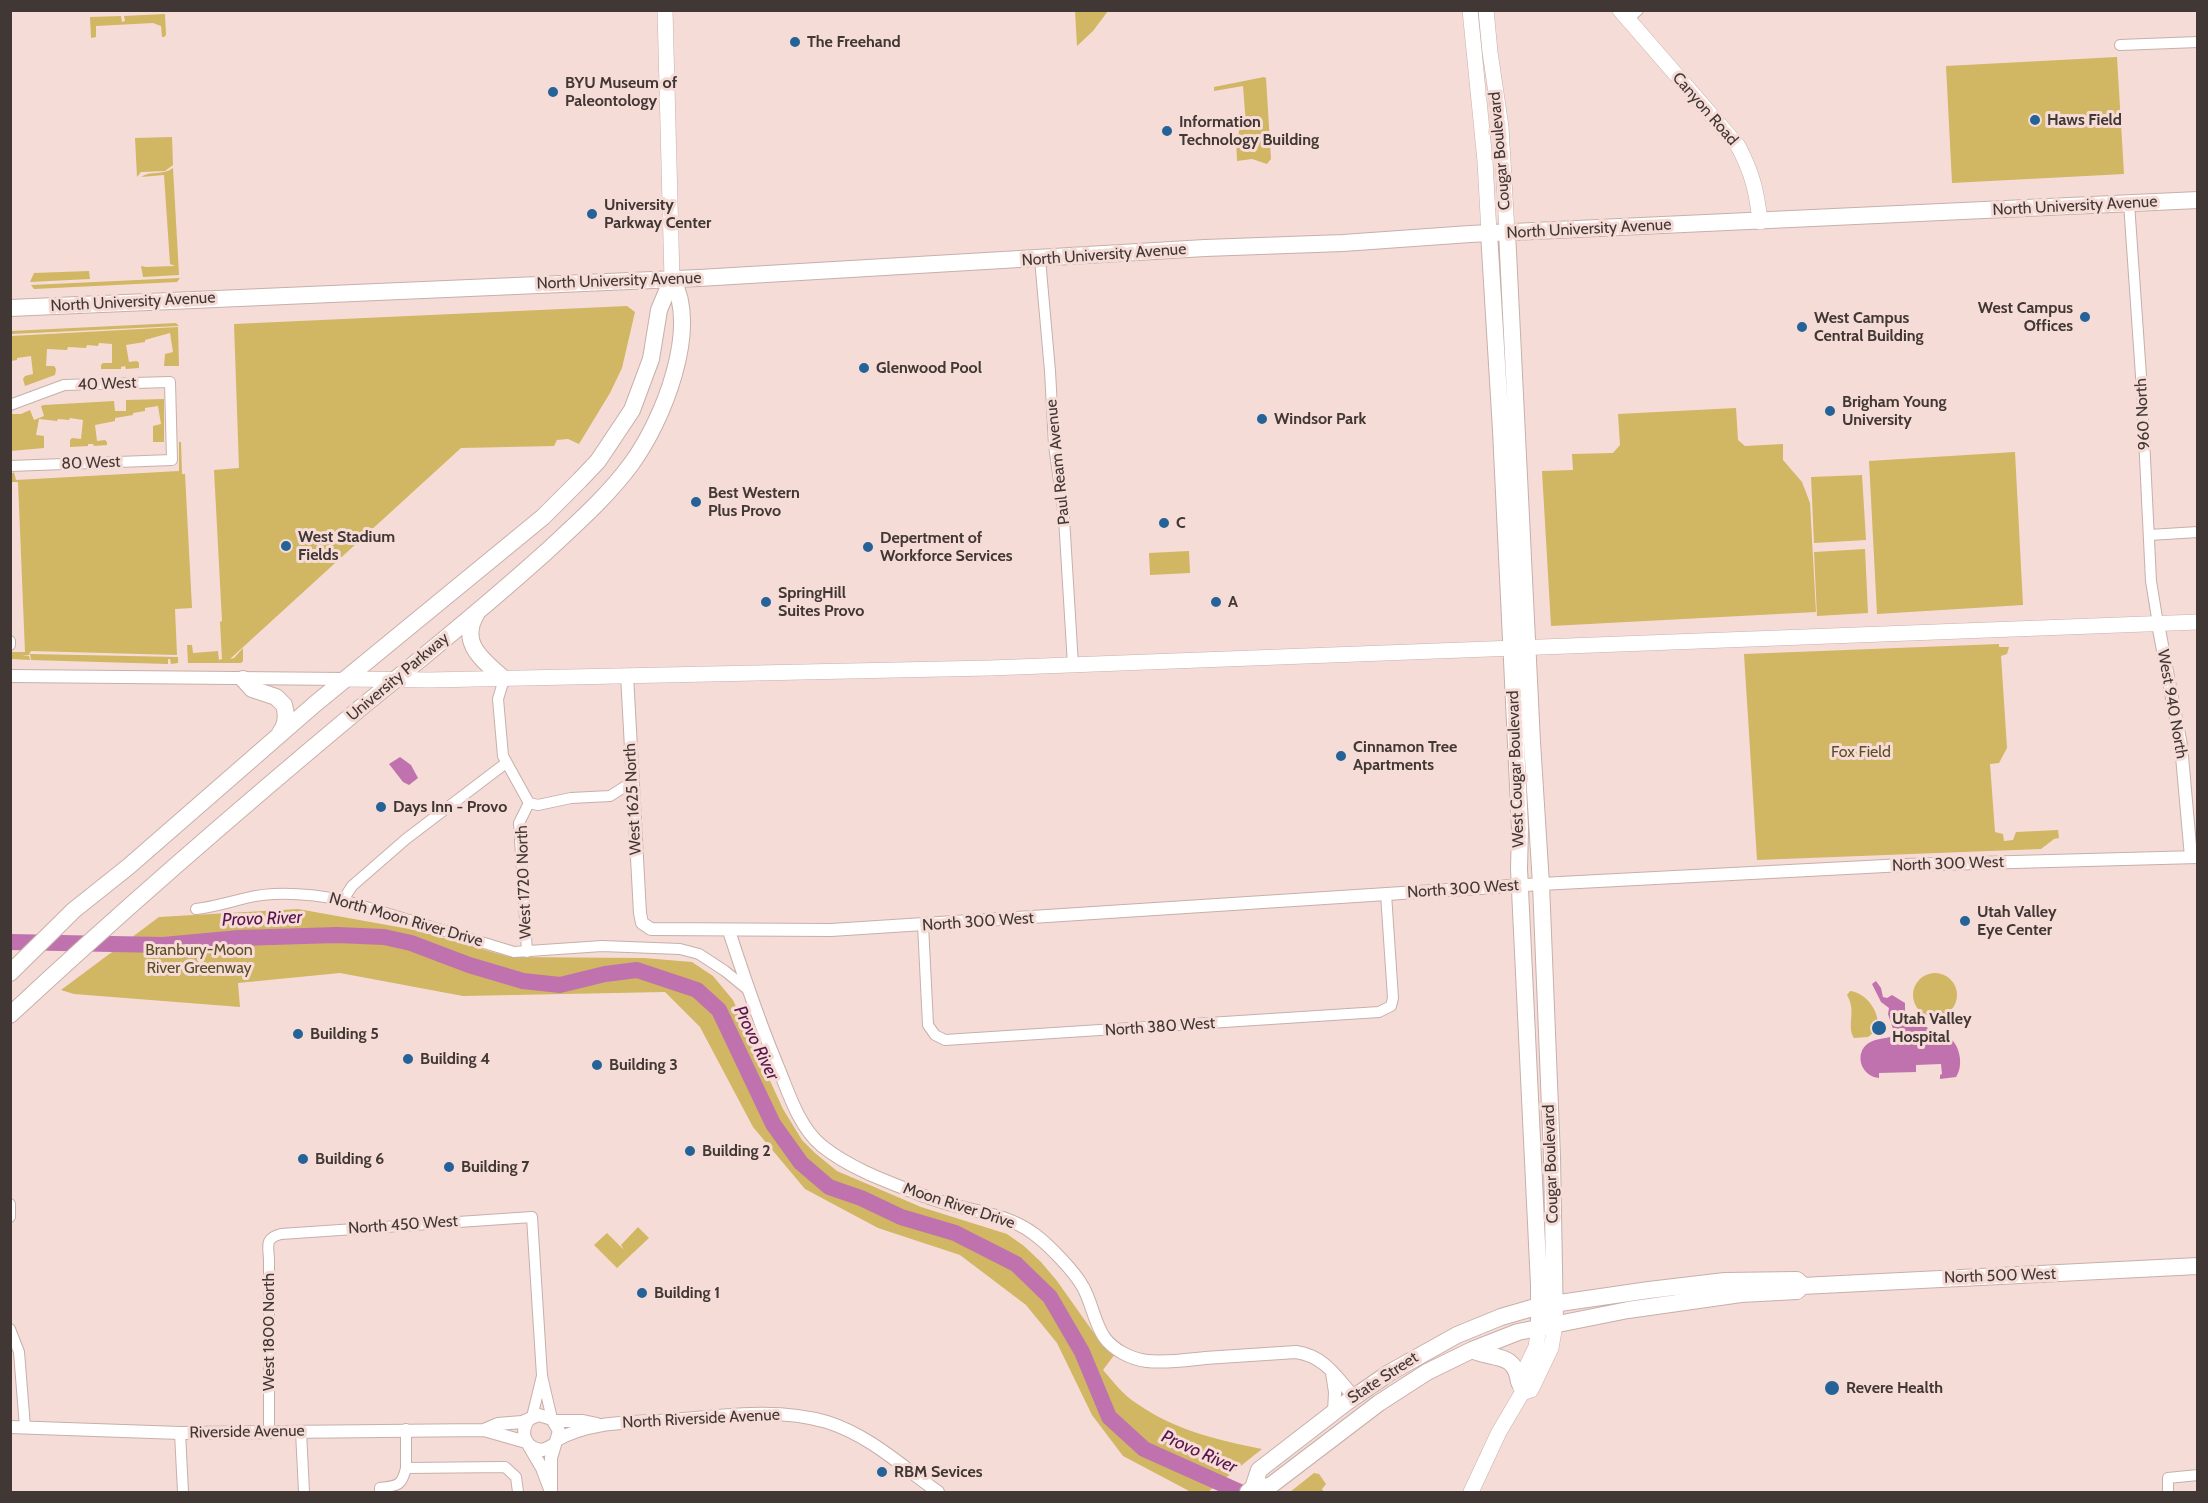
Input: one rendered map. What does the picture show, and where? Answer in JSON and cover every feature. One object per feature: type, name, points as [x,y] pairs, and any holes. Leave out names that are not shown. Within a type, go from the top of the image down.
[{"type":"main road","name":"University Parkway","points":[[10,973],[74,910],[128,867],[277,736],[543,517],[598,461],[618,433],[639,392],[651,360],[659,310],[672,279],[665,10]]},
{"type":"main road","name":"Cougar Boulevard","points":[[1470,10],[1482,134],[1501,430]]},
{"type":"main road","name":"Cougar Boulevard","points":[[1486,10],[1501,128],[1514,384]]},
{"type":"main road","name":"Canyon Road","points":[[1628,13],[1738,146],[1750,168],[1758,198],[1760,222]]},
{"type":"main road","name":"North University Avenue","points":[[10,308],[672,279],[1507,232],[2198,200]]},
{"type":"main road","name":"University Parkway","points":[[10,1015],[267,787],[480,610],[584,516],[620,478],[641,448],[658,416],[679,351],[681,297],[672,279]]},
{"type":"main road","name":"West Cougar Boulevard","points":[[1514,384],[1526,648],[1541,884],[1545,1003]]},
{"type":"main road","name":"West Cougar Boulevard","points":[[1501,430],[1526,648],[1520,885],[1530,1108]]},
{"type":"main road","points":[[480,610],[471,627],[472,645],[479,656],[504,679]]},
{"type":"main road","points":[[347,680],[504,679],[1073,665],[2198,622]]},
{"type":"main road","points":[[243,679],[252,689],[276,697],[284,705],[286,714],[284,728],[277,736]]},
{"type":"main road","name":"Cougar Boulevard","points":[[1545,1003],[1547,1326]]},
{"type":"main road","name":"Cougar Boulevard","points":[[1530,1108],[1547,1305]]},
{"type":"main road","name":"North 500 West","points":[[1547,1326],[1613,1313],[1741,1294],[1797,1291],[1802,1286],[2198,1266]]},
{"type":"main road","name":"North 500 West","points":[[1547,1305],[1725,1281],[1797,1280],[1802,1286]]},
{"type":"main road","name":"State Street","points":[[1250,1490],[1259,1470],[1275,1457],[1354,1397],[1420,1354],[1457,1335],[1501,1317],[1547,1305]]},
{"type":"main road","points":[[1471,1492],[1547,1326]]},
{"type":"main road","name":"State Street","points":[[1250,1490],[1269,1486],[1347,1427],[1427,1372],[1472,1350],[1518,1332],[1547,1326]]},
{"type":"main road","points":[[1472,1350],[1479,1354],[1506,1358],[1515,1368],[1521,1387]]},
{"type":"main road","points":[[1347,1427],[1346,1419],[1354,1406],[1354,1397]]},
{"type":"street","points":[[2120,45],[2198,42]]},
{"type":"street","name":"960 North","points":[[2129,203],[2141,376],[2151,581],[2158,624]]},
{"type":"street","name":"Paul Ream Avenue","points":[[1040,259],[1054,445],[1064,518],[1073,665]]},
{"type":"street","name":"40 West","points":[[10,405],[64,385],[170,382],[172,460]]},
{"type":"street","name":"80 West","points":[[10,466],[172,460]]},
{"type":"street","points":[[2149,535],[2198,532]]},
{"type":"street","name":"West 940 North","points":[[2158,624],[2181,745],[2194,857]]},
{"type":"street","name":"West 1625 North","points":[[627,675],[642,923]]},
{"type":"street","points":[[10,676],[347,680]]},
{"type":"street","name":"West 1720 North","points":[[504,679],[498,700],[503,756],[530,803],[519,824],[527,952]]},
{"type":"street","points":[[343,900],[352,885],[406,839],[506,763]]},
{"type":"street","points":[[530,803],[538,805],[571,798],[610,796],[632,782]]},
{"type":"street","name":"North 300 West","points":[[642,923],[651,929],[831,930],[1520,885],[1904,866],[2194,857]]},
{"type":"street","name":"North Moon River Drive","points":[[196,909],[275,894],[308,894],[343,900],[514,952],[602,946],[680,949],[699,954],[747,989]]},
{"type":"street","name":"North 380 West","points":[[922,925],[927,1018],[930,1030],[940,1039],[951,1041],[1379,1012],[1391,1006],[1393,988],[1386,894]]},
{"type":"street","points":[[729,931],[747,989]]},
{"type":"street","name":"Moon River Drive","points":[[747,989],[792,1102],[803,1123],[820,1144],[843,1161],[890,1183],[935,1201],[1004,1219],[1035,1234],[1072,1272],[1083,1287],[1105,1338],[1117,1350],[1145,1361],[1296,1352],[1307,1354],[1323,1361],[1354,1397]]},
{"type":"street","points":[[10,1204],[10,1217]]},
{"type":"street","name":"North 450 West","points":[[274,1236],[532,1217],[542,1376]]},
{"type":"street","name":"West 1800 North","points":[[268,1432],[270,1259],[267,1243],[274,1236]]},
{"type":"street","points":[[10,1329],[19,1352],[25,1427]]},
{"type":"street","points":[[1332,1371],[1335,1392],[1334,1412]]},
{"type":"street","points":[[542,1376],[531,1418],[524,1431],[551,1491]]},
{"type":"street","points":[[542,1376],[559,1431],[551,1458],[551,1491]]},
{"type":"street","name":"North Riverside Avenue","points":[[556,1442],[598,1425],[759,1414],[803,1416],[827,1422],[866,1440],[938,1492]]},
{"type":"street","points":[[531,1418],[541,1415],[554,1420]]},
{"type":"street","name":"Riverside Avenue","points":[[484,1430],[498,1424],[517,1423],[531,1418]]},
{"type":"street","name":"North Riverside Avenue","points":[[554,1420],[583,1421],[598,1425]]},
{"type":"street","name":"Riverside Avenue","points":[[10,1427],[180,1433],[484,1430],[528,1444]]},
{"type":"street","points":[[380,1492],[380,1488],[399,1484],[404,1479],[406,1429]]},
{"type":"street","points":[[301,1431],[304,1492]]},
{"type":"street","points":[[180,1433],[183,1492]]},
{"type":"street","points":[[528,1444],[543,1450],[556,1442]]},
{"type":"street","points":[[406,1468],[505,1467],[516,1477],[518,1492]]},
{"type":"street","points":[[2168,1492],[2168,1478],[2198,1475]]},
{"type":"green space","points":[[1075,11],[1108,11],[1093,31],[1077,46]]},
{"type":"green space","points":[[165,14],[166,35],[164,37],[162,37],[161,26],[153,23],[96,26],[96,37],[91,38],[90,17],[121,16],[122,22],[125,21],[124,16]]},
{"type":"green space","name":"Haws Field","points":[[2117,57],[2124,174],[1952,183],[1946,66]]},
{"type":"green space","points":[[1266,78],[1271,159],[1267,164],[1252,159],[1237,161],[1236,138],[1240,126],[1246,125],[1243,86],[1214,91],[1214,87]]},
{"type":"green space","points":[[172,137],[173,165],[165,171],[141,172],[137,177],[135,138]]},
{"type":"green space","points":[[173,168],[179,275],[143,277],[141,266],[175,266],[170,264],[164,175],[141,177]]},
{"type":"green space","points":[[89,271],[90,279],[30,282],[34,273]]},
{"type":"green space","points":[[180,278],[177,282],[34,289],[31,285]]},
{"type":"green space","name":"West Stadium Fields","points":[[627,306],[635,312],[622,368],[610,393],[579,444],[568,439],[557,440],[554,446],[461,448],[230,659],[234,658],[243,648],[241,663],[188,663],[187,645],[192,645],[193,653],[218,651],[219,660],[222,659],[214,470],[239,468],[234,324]]},
{"type":"green space","points":[[176,323],[179,326],[11,334],[11,331]]},
{"type":"green space","points":[[178,327],[179,366],[164,366],[165,354],[173,352],[170,333],[145,340],[145,342],[126,345],[129,362],[137,361],[139,368],[126,369],[125,366],[121,369],[101,369],[103,363],[112,363],[112,344],[99,343],[98,346],[87,345],[86,348],[68,347],[67,350],[47,349],[46,366],[54,366],[55,375],[25,386],[23,379],[25,376],[33,374],[31,356],[11,361],[11,336]]},
{"type":"green space","points":[[164,399],[164,442],[153,442],[153,426],[161,424],[158,406],[145,408],[145,411],[133,413],[133,415],[115,418],[115,421],[95,425],[97,441],[105,440],[107,445],[88,444],[88,446],[70,447],[72,438],[81,439],[83,420],[39,419],[36,435],[44,436],[44,448],[11,451],[12,414],[21,414],[30,410],[34,420],[44,416],[41,406],[44,405],[114,401],[115,411],[126,411],[126,400]]},
{"type":"green space","points":[[1736,408],[1738,440],[1745,446],[1783,444],[1783,460],[1802,482],[1810,503],[1816,612],[1551,626],[1542,471],[1573,470],[1572,454],[1613,453],[1620,445],[1618,414]]},
{"type":"green space","points":[[179,442],[181,442],[182,474],[185,474],[192,608],[175,609],[177,655],[31,651],[29,655],[22,655],[29,656],[30,660],[11,659],[11,652],[25,652],[18,482],[11,482],[11,474],[14,472],[16,480],[179,471]]},
{"type":"green space","points":[[2015,452],[2023,605],[1877,614],[1869,461]]},
{"type":"green space","points":[[1862,475],[1866,540],[1814,543],[1811,477]]},
{"type":"green space","points":[[1865,549],[1868,613],[1817,616],[1814,552]]},
{"type":"green space","points":[[1189,551],[1190,573],[1150,575],[1149,553]]},
{"type":"green space","name":"Fox Field","points":[[1999,644],[1999,647],[2009,647],[2007,654],[2001,656],[2007,748],[1999,763],[1990,764],[1995,832],[2003,834],[2004,841],[2013,840],[2016,832],[2058,830],[2059,838],[2041,849],[1757,860],[1744,654]]},
{"type":"green space","points":[[30,654],[178,657],[178,663],[171,664],[170,659],[168,659],[168,664],[31,660]]},
{"type":"green space","name":"Branbury-Moon River Greenway","points":[[298,909],[415,930],[510,957],[644,958],[692,962],[713,976],[733,1000],[783,1109],[802,1140],[815,1153],[837,1171],[921,1207],[1007,1234],[1041,1262],[1096,1336],[1115,1354],[1103,1370],[1131,1400],[1165,1420],[1196,1433],[1262,1449],[1208,1492],[1191,1492],[1123,1456],[1092,1415],[1057,1343],[1026,1305],[960,1255],[878,1228],[805,1189],[753,1127],[700,1027],[665,992],[463,996],[340,973],[238,983],[240,1007],[74,994],[61,990],[159,917]]},
{"type":"green space","points":[[1935,973],[1951,979],[1957,995],[1951,1011],[1935,1017],[1919,1011],[1913,995],[1919,979]]},
{"type":"green space","points":[[1850,991],[1862,995],[1875,1010],[1878,1029],[1868,1037],[1854,1038],[1852,1033],[1851,1007],[1847,995]]},
{"type":"green space","points":[[638,1227],[649,1238],[617,1268],[594,1245],[607,1233],[624,1250],[621,1245]]},
{"type":"green space","points":[[1314,1473],[1319,1474],[1326,1484],[1322,1489],[1324,1492],[1290,1492]]},
{"type":"shaded area","points":[[400,757],[411,765],[418,778],[409,785],[403,782],[389,764]]},
{"type":"shaded area","points":[[1876,981],[1883,997],[1887,998],[1892,995],[1905,1003],[1907,1017],[1932,1030],[1929,1042],[1931,1045],[1940,1043],[1943,1037],[1952,1040],[1960,1055],[1960,1067],[1956,1077],[1940,1079],[1941,1064],[1916,1065],[1916,1072],[1879,1073],[1879,1078],[1873,1077],[1865,1070],[1861,1060],[1862,1050],[1869,1043],[1890,1037],[1894,1032],[1888,1014],[1889,1008],[1881,1002],[1872,984]]},
{"type":"waterway","name":"Provo River","points":[[10,942],[163,945],[239,938],[337,935],[384,937],[411,943],[469,965],[523,981],[560,985],[605,974],[637,970],[697,990],[719,1010],[773,1124],[801,1163],[829,1187],[861,1198],[901,1217],[955,1233],[1016,1264],[1050,1297],[1082,1352],[1109,1417],[1144,1449],[1240,1492]]},
{"type":"place","name":"The Freehand","points":[[795,42]]},
{"type":"place","name":"BYU Museum of Paleontology","points":[[553,92]]},
{"type":"place","name":"Haws Field","points":[[2035,120]]},
{"type":"place","name":"Information Technology Building","points":[[1167,131]]},
{"type":"place","name":"University Parkway Center","points":[[592,214]]},
{"type":"place","name":"West Campus Offices","points":[[2085,317]]},
{"type":"place","name":"West Campus Central Building","points":[[1802,327]]},
{"type":"place","name":"Glenwood Pool","points":[[864,368]]},
{"type":"place","name":"Brigham Young University","points":[[1830,411]]},
{"type":"place","name":"Windsor Park","points":[[1262,419]]},
{"type":"place","name":"Best Western Plus Provo","points":[[696,502]]},
{"type":"place","name":"C","points":[[1164,523]]},
{"type":"place","name":"West Stadium Fields","points":[[286,546]]},
{"type":"place","name":"Depertment of Workforce Services","points":[[868,547]]},
{"type":"place","name":"SpringHill Suites Provo","points":[[766,602]]},
{"type":"place","name":"A","points":[[1216,602]]},
{"type":"place","name":"Cinnamon Tree Apartments","points":[[1341,756]]},
{"type":"place","name":"Days Inn - Provo","points":[[381,807]]},
{"type":"place","name":"Utah Valley Eye Center","points":[[1965,921]]},
{"type":"place","name":"Utah Valley Hospital","points":[[1879,1028]]},
{"type":"place","name":"Building 5","points":[[298,1034]]},
{"type":"place","name":"Building 4","points":[[408,1059]]},
{"type":"place","name":"Building 3","points":[[597,1065]]},
{"type":"place","name":"Building 2","points":[[690,1151]]},
{"type":"place","name":"Building 6","points":[[303,1159]]},
{"type":"place","name":"Building 7","points":[[449,1167]]},
{"type":"place","name":"Building 1","points":[[642,1293]]},
{"type":"place","name":"Revere Health","points":[[1832,1388]]},
{"type":"place","name":"RBM Sevices","points":[[882,1472]]}]
